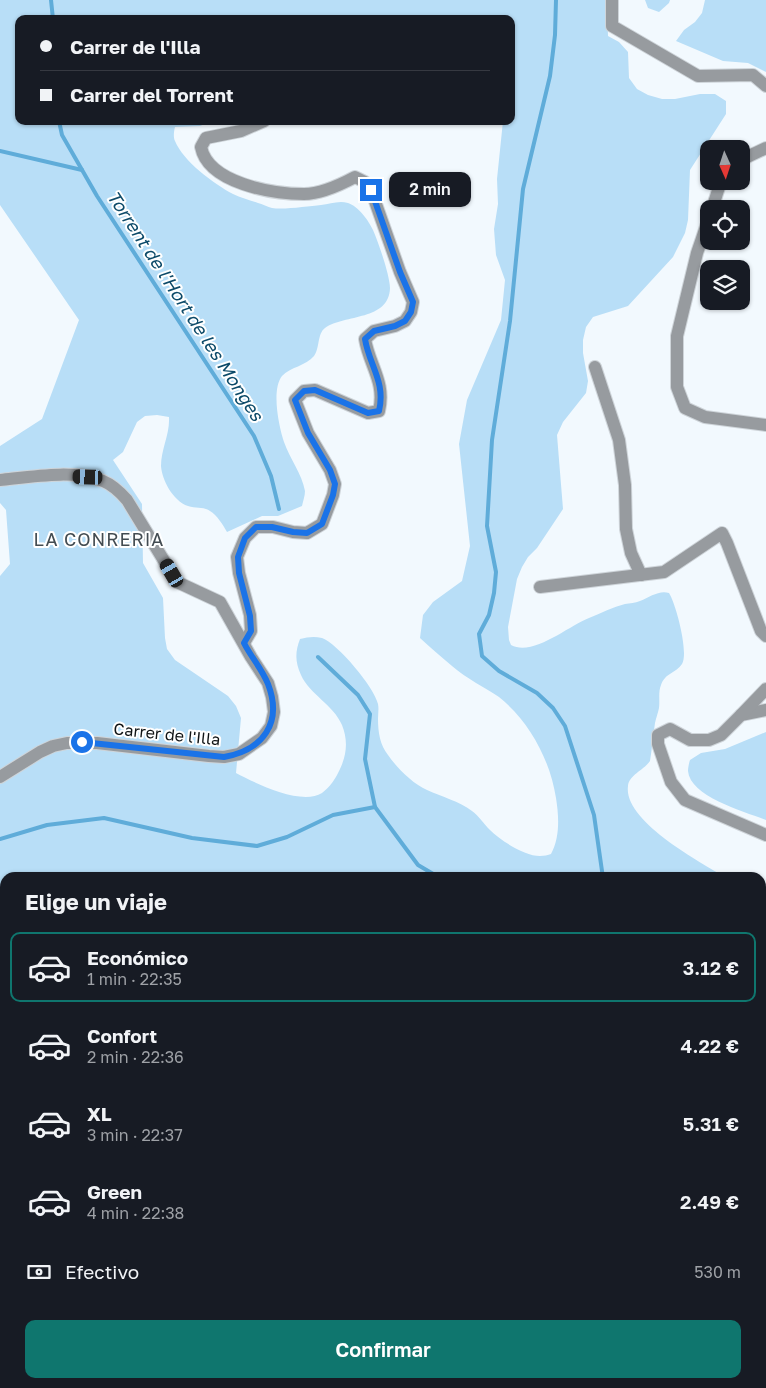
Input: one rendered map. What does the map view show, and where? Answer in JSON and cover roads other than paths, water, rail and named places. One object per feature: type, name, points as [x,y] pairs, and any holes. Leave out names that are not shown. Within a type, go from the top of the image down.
[{"type":"street","points":[[612,0],[612,26],[698,76],[753,75],[766,86]]},
{"type":"street","points":[[244,643],[251,631],[250,616],[239,573],[238,557],[245,538],[256,527],[272,527],[307,533],[322,524],[333,495],[335,484],[330,470],[308,433],[295,400],[304,391],[315,390],[368,413],[379,411],[381,390],[365,339],[374,331],[395,326],[405,321],[411,312],[413,302],[400,272],[371,190],[365,182],[355,177],[335,186],[304,194],[266,190],[251,187],[226,176],[209,165],[203,156],[201,147],[206,138],[241,131],[255,125]]},
{"type":"street","points":[[750,156],[766,148]]},
{"type":"street","points":[[700,242],[678,336],[677,387],[685,408],[705,417],[766,425]]},
{"type":"street","points":[[595,367],[619,440],[625,485],[626,529],[631,553],[641,575]]},
{"type":"street","name":"Carrer de l'Illa","points":[[0,480],[40,475],[88,477],[103,481],[116,488],[127,500],[177,582],[220,602],[268,683],[274,712],[271,726],[262,738],[238,754],[224,757],[209,756],[97,743],[67,742],[40,752],[0,776]]},
{"type":"street","points":[[540,587],[664,572],[722,534],[760,631],[766,636]]},
{"type":"street","points":[[766,689],[721,735],[709,740],[690,740],[670,729],[658,735],[658,744],[672,782],[685,800],[766,835]]},
{"type":"street","points":[[741,715],[766,710]]},
{"type":"waterway","name":"Torrent de l'Hort de les Monges","points":[[51,0],[53,15]]},
{"type":"waterway","points":[[556,0],[555,35],[550,76],[523,189],[510,321],[492,440],[487,526],[496,572],[489,615],[479,634],[482,656],[499,671],[537,693],[553,708],[565,726],[594,815],[602,872]]},
{"type":"waterway","name":"Torrent de l'Hort de les Monges","points":[[60,125],[62,135],[97,196],[254,436],[271,476],[279,509]]},
{"type":"waterway","points":[[0,151],[82,170]]},
{"type":"waterway","name":"Torrent de l'Hort de les Monges","points":[[318,657],[358,695],[370,714],[365,759],[375,807]]},
{"type":"waterway","points":[[0,839],[47,825],[104,818],[192,838],[257,846],[287,837],[333,815],[375,807],[418,865],[430,872]]},
{"type":"district","name":"LA CONRERIA","points":[[99,540]]}]
